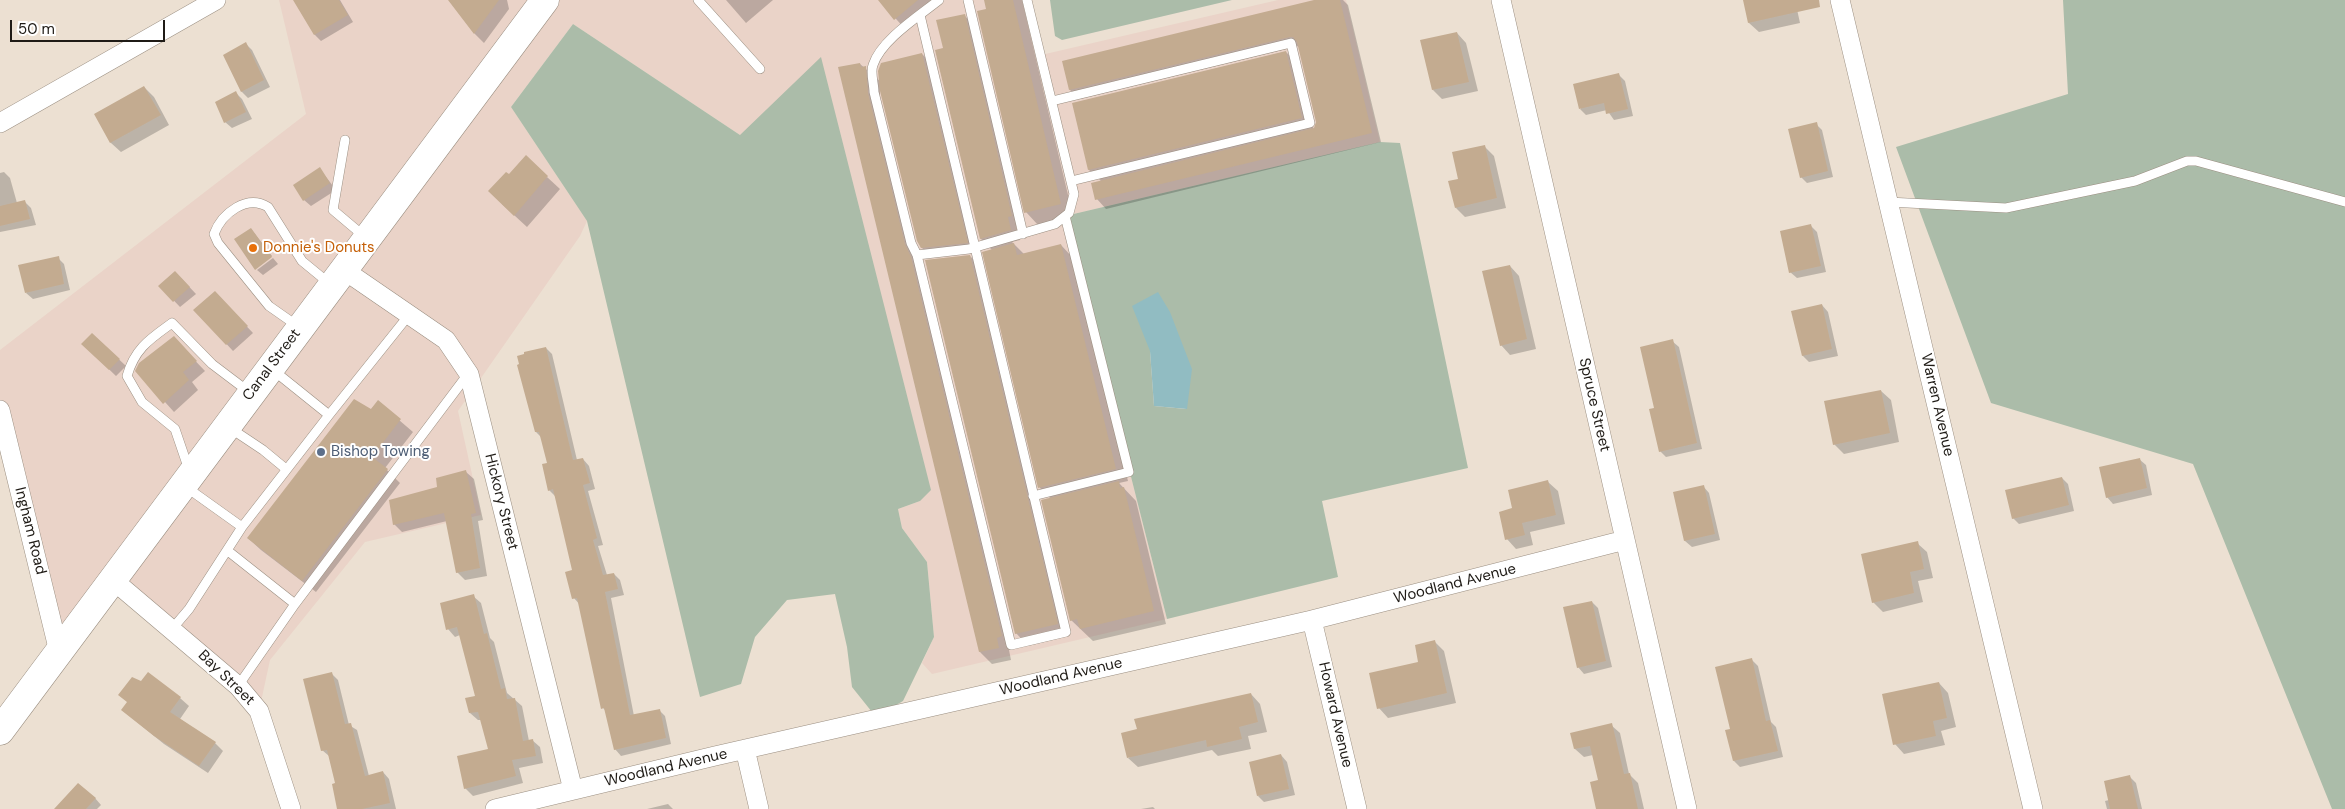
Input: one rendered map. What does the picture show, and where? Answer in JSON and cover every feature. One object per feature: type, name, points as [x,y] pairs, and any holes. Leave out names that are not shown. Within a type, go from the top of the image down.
[{"type":"main road","name":"Canal Street","points":[[0,731],[367,239],[539,3]]},
{"type":"street","points":[[0,123],[216,0]]},
{"type":"street","name":"Spruce Street","points":[[1502,0],[1687,809]]},
{"type":"street","name":"Warren Avenue","points":[[1840,0],[2033,809]]},
{"type":"street","name":"Hickory Street","points":[[338,278],[409,315],[446,340],[469,374],[574,790]]},
{"type":"street","name":"Ingham Road","points":[[0,410],[59,652]]},
{"type":"street","name":"Woodland Avenue","points":[[494,809],[745,749],[1312,620],[1625,540]]},
{"type":"street","name":"Bay Street","points":[[113,580],[238,686],[259,711],[291,809]]},
{"type":"street","name":"Howard Avenue","points":[[1312,620],[1357,809]]},
{"type":"street","points":[[745,749],[759,809]]},
{"type":"lane","points":[[698,0],[760,69]]},
{"type":"lane","points":[[920,15],[1066,632],[1011,645],[917,255],[911,244],[876,101],[872,66],[881,49],[920,15],[940,0]]},
{"type":"lane","points":[[968,0],[1023,234]]},
{"type":"lane","points":[[917,255],[974,247],[1023,234],[1055,224],[1069,213],[1074,194],[1027,0]]},
{"type":"lane","points":[[1052,101],[1291,43],[1310,122],[1071,181]]},
{"type":"lane","points":[[344,140],[333,210],[367,239]]},
{"type":"lane","points":[[1888,202],[2006,208],[2135,181],[2187,161],[2196,161],[2345,202]]},
{"type":"lane","points":[[300,328],[269,306],[218,243],[214,234],[218,223],[229,212],[243,204],[260,202],[268,208],[302,261],[338,278]]},
{"type":"lane","points":[[1033,496],[1129,472],[1065,216]]},
{"type":"lane","points":[[172,629],[228,551],[242,528],[286,469],[409,315]]},
{"type":"lane","points":[[242,528],[187,480],[175,429],[142,402],[127,376],[132,359],[146,342],[172,323],[212,364],[252,393]]},
{"type":"lane","points":[[271,368],[329,415]]},
{"type":"lane","points":[[238,686],[296,604],[469,374]]},
{"type":"lane","points":[[227,426],[263,450],[286,469]]},
{"type":"lane","points":[[228,551],[296,604]]},
{"type":"shaded area","points":[[279,0],[1027,0],[1041,55],[1278,0],[1346,0],[1380,142],[1065,216],[1167,619],[932,674],[922,663],[934,637],[927,562],[902,528],[898,509],[920,501],[740,135],[573,24],[511,107],[587,221],[580,236],[458,411],[481,515],[365,542],[270,660],[259,711],[113,580],[59,652],[0,409],[0,350],[306,114]]},
{"type":"green space","points":[[1050,0],[1232,0],[1062,40],[1055,36]]},
{"type":"green space","points":[[2063,0],[2345,0],[2345,809],[2332,809],[2193,464],[1991,403],[1896,147],[2068,94]]},
{"type":"green space","points":[[573,24],[740,135],[821,57],[931,490],[920,501],[898,509],[902,528],[927,562],[934,637],[903,701],[876,717],[852,687],[847,647],[835,594],[787,600],[755,637],[741,684],[700,697],[587,221],[511,107]]},
{"type":"green space","points":[[1380,142],[1400,143],[1468,468],[1322,501],[1338,577],[1167,619],[1065,216]],"holes":[[[1150,351],[1186,409],[1154,406]]]},
{"type":"water","points":[[1158,292],[1170,312],[1192,369],[1187,409],[1154,406],[1150,351],[1132,306]]},
{"type":"building","points":[[293,0],[339,0],[348,15],[314,35]]},
{"type":"building","points":[[448,0],[499,0],[474,34]]},
{"type":"building","points":[[878,0],[918,0],[894,20]]},
{"type":"building","points":[[984,0],[1013,0],[1061,204],[1024,213],[977,11],[986,9]]},
{"type":"building","points":[[1314,0],[1340,0],[1372,133],[1095,200],[1091,183],[1314,128],[1316,122],[1297,42],[1293,37],[1069,90],[1062,61]]},
{"type":"building","points":[[1743,0],[1819,0],[1820,7],[1748,23]]},
{"type":"building","points":[[965,14],[1012,216],[1008,217],[1011,230],[980,239],[935,50],[943,48],[936,20]]},
{"type":"building","points":[[1457,32],[1469,82],[1432,90],[1420,40]]},
{"type":"building","points":[[246,42],[264,80],[241,92],[223,55]]},
{"type":"building","points":[[1286,51],[1302,118],[1088,170],[1072,103]]},
{"type":"building","points":[[922,53],[968,243],[921,248],[917,241],[880,91],[878,71],[881,63]]},
{"type":"building","points":[[860,63],[861,67],[866,66],[868,93],[905,244],[911,257],[1002,636],[997,638],[999,648],[979,652],[838,67]]},
{"type":"building","points":[[1619,73],[1628,109],[1606,114],[1604,103],[1579,109],[1573,84]]},
{"type":"building","points":[[144,86],[161,115],[110,143],[94,114]]},
{"type":"building","points":[[236,91],[246,112],[224,123],[215,102]]},
{"type":"building","points":[[1817,122],[1828,171],[1800,178],[1788,129]]},
{"type":"building","points":[[1485,145],[1497,198],[1455,208],[1448,181],[1458,179],[1452,152]]},
{"type":"building","points":[[526,155],[548,176],[514,216],[488,191],[506,172],[509,174]]},
{"type":"building","points":[[320,167],[330,183],[303,201],[293,185]]},
{"type":"building","points":[[25,200],[30,219],[0,226],[0,206]]},
{"type":"building","points":[[1811,224],[1821,266],[1789,273],[1780,231]]},
{"type":"building","name":"Donnie's Donuts","points":[[251,228],[272,257],[255,270],[234,239]]},
{"type":"building","points":[[1014,243],[1017,255],[1061,244],[1116,469],[1038,488],[982,252]]},
{"type":"building","points":[[970,255],[1058,624],[1015,634],[925,260]]},
{"type":"building","points":[[59,256],[64,284],[25,293],[18,265]]},
{"type":"building","points":[[1510,265],[1527,339],[1500,346],[1482,271]]},
{"type":"building","points":[[175,271],[190,287],[173,302],[158,286]]},
{"type":"building","points":[[215,291],[248,326],[226,345],[193,310]]},
{"type":"building","points":[[1822,304],[1832,349],[1802,356],[1791,311]]},
{"type":"building","points":[[92,333],[120,359],[109,370],[81,344]]},
{"type":"building","points":[[174,336],[197,361],[183,372],[189,380],[163,404],[135,371],[139,363]]},
{"type":"building","points":[[1673,339],[1697,443],[1659,452],[1649,409],[1654,408],[1640,347]]},
{"type":"building","points":[[546,347],[573,460],[583,458],[590,483],[583,485],[597,538],[593,540],[603,575],[614,573],[618,589],[605,592],[630,715],[660,709],[666,738],[614,750],[604,708],[601,709],[577,598],[572,599],[565,572],[572,570],[553,489],[548,491],[542,464],[547,463],[539,432],[535,432],[517,365],[519,364],[517,356],[524,354],[524,352]]},
{"type":"building","points":[[1881,390],[1890,433],[1833,445],[1824,401]]},
{"type":"building","points":[[354,399],[371,409],[378,400],[401,419],[372,457],[388,469],[302,581],[247,538]]},
{"type":"building","points":[[2140,458],[2147,488],[2106,498],[2099,467]]},
{"type":"building","points":[[466,470],[476,513],[471,514],[480,568],[456,573],[444,513],[393,525],[389,500],[437,487],[436,478]]},
{"type":"building","points":[[2062,477],[2069,505],[2012,519],[2005,490]]},
{"type":"building","points":[[1548,480],[1556,515],[1522,523],[1525,535],[1505,540],[1499,512],[1512,508],[1508,490]]},
{"type":"building","points":[[1119,481],[1120,488],[1124,487],[1154,611],[1080,629],[1077,619],[1070,621],[1041,500]]},
{"type":"building","points":[[1704,485],[1715,534],[1684,541],[1673,492]]},
{"type":"building","points":[[1918,541],[1924,569],[1910,572],[1914,593],[1872,603],[1861,554]]},
{"type":"building","points":[[474,594],[484,634],[487,633],[501,689],[505,688],[507,699],[515,698],[523,741],[533,739],[536,756],[512,760],[516,776],[464,789],[457,756],[488,749],[478,712],[469,713],[465,698],[475,696],[457,627],[446,630],[440,603]]},
{"type":"building","points":[[1592,601],[1606,661],[1577,668],[1563,607]]},
{"type":"building","points":[[1435,640],[1447,693],[1377,709],[1369,673],[1418,662],[1415,645]]},
{"type":"building","points":[[1752,658],[1766,721],[1770,720],[1778,751],[1733,761],[1725,730],[1730,729],[1715,667]]},
{"type":"building","points":[[148,672],[181,697],[170,712],[216,742],[199,766],[154,736],[121,710],[127,702],[118,695],[132,677],[141,681]]},
{"type":"building","points":[[332,672],[345,724],[351,723],[365,776],[383,771],[390,803],[362,809],[337,809],[332,784],[335,783],[327,750],[321,751],[303,679]]},
{"type":"building","points":[[1939,682],[1947,718],[1933,721],[1936,736],[1893,745],[1882,694]]},
{"type":"building","points":[[1251,693],[1258,722],[1239,727],[1242,739],[1207,747],[1206,740],[1127,758],[1121,733],[1137,729],[1134,719]]},
{"type":"building","points":[[1612,723],[1624,774],[1630,773],[1638,809],[1596,809],[1590,782],[1598,780],[1590,746],[1574,749],[1570,733]]},
{"type":"building","points":[[1281,754],[1289,789],[1257,796],[1249,762]]},
{"type":"building","points":[[2130,775],[2138,809],[2110,809],[2104,781]]},
{"type":"building","points":[[78,783],[96,798],[86,809],[54,809]]},
{"type":"place","name":"Donnie's Donuts","points":[[253,248]]},
{"type":"place","name":"Bishop Towing","points":[[321,452]]}]
